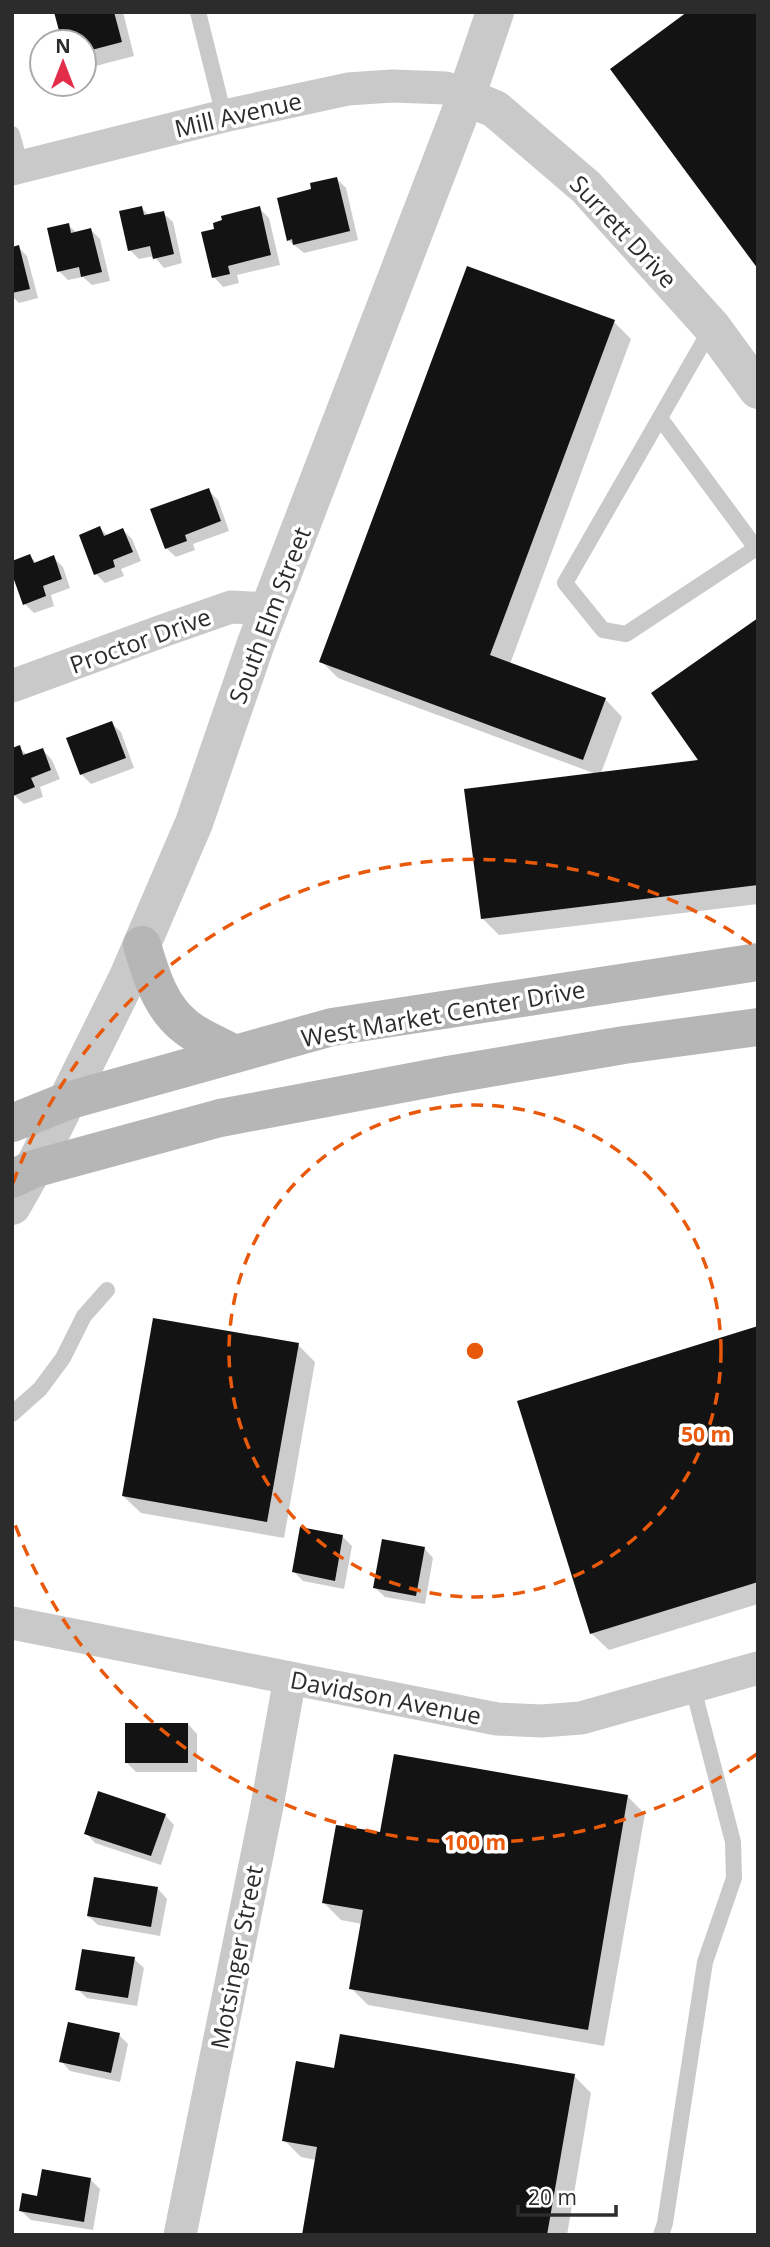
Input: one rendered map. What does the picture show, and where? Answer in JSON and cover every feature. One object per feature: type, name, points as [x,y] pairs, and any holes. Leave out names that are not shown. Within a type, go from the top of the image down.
[{"type":"main road","points":[[142,945],[164,1004],[186,1027],[234,1054]]},
{"type":"main road","name":"West Market Center Drive","points":[[12,1123],[66,1101],[332,1027],[758,962]]},
{"type":"main road","points":[[23,1174],[220,1118],[569,1054],[758,1027]]},
{"type":"street","name":"South Elm Street","points":[[12,1206],[23,1174],[66,1101],[127,979],[194,823],[256,643],[466,97],[495,12]]},
{"type":"street","name":"Mill Avenue","points":[[17,168],[224,116],[348,89],[392,86],[446,88],[466,97]]},
{"type":"street","name":"Surrett Drive","points":[[466,97],[495,109],[586,187],[712,327],[758,390]]},
{"type":"street","name":"Proctor Drive","points":[[12,687],[231,607],[270,609]]},
{"type":"street","name":"Davidson Avenue","points":[[12,1623],[496,1719],[542,1721],[581,1718],[758,1668]]},
{"type":"street","name":"Motsinger Street","points":[[180,2235],[264,1819],[289,1678]]},
{"type":"lane","points":[[198,12],[224,116]]},
{"type":"lane","points":[[12,134],[17,168]]},
{"type":"lane","points":[[660,418],[757,548],[626,634],[603,630],[565,583],[712,327]]},
{"type":"lane","points":[[12,1414],[40,1389],[63,1358],[84,1316],[107,1290]]},
{"type":"lane","points":[[661,2235],[705,1962],[734,1878],[733,1842],[693,1688]]},
{"type":"building","points":[[54,12],[114,12],[122,42],[98,48],[98,28],[58,28]]},
{"type":"building","points":[[687,12],[758,12],[758,269],[610,69]]},
{"type":"building","points":[[337,177],[350,231],[293,245],[292,239],[287,241],[277,198],[311,189],[310,183]]},
{"type":"building","points":[[142,206],[144,215],[164,211],[174,254],[153,259],[150,246],[128,251],[119,211]]},
{"type":"building","points":[[260,206],[271,255],[228,266],[230,274],[212,278],[201,232],[214,229],[213,223],[222,220],[221,216]]},
{"type":"building","points":[[69,223],[71,233],[91,228],[102,272],[81,277],[79,267],[57,272],[47,228]]},
{"type":"building","points":[[19,245],[30,289],[12,293],[12,247]]},
{"type":"building","points":[[467,266],[615,320],[490,655],[606,698],[583,760],[319,662]]},
{"type":"building","points":[[209,488],[221,521],[185,535],[187,541],[165,549],[150,509]]},
{"type":"building","points":[[100,526],[104,536],[123,528],[133,552],[113,560],[115,567],[94,575],[79,535]]},
{"type":"building","points":[[30,554],[34,563],[54,555],[62,579],[43,586],[46,596],[23,605],[12,574],[12,561]]},
{"type":"building","points":[[758,618],[758,885],[481,919],[464,789],[698,760],[651,693]]},
{"type":"building","points":[[112,721],[126,758],[80,775],[66,738]]},
{"type":"building","points":[[20,745],[23,755],[43,748],[51,770],[31,778],[35,787],[13,796],[12,748]]},
{"type":"building","points":[[153,1318],[299,1343],[267,1522],[122,1496]]},
{"type":"building","points":[[758,1326],[758,1582],[590,1634],[517,1401]]},
{"type":"building","points":[[300,1527],[343,1535],[335,1581],[292,1572]]},
{"type":"building","points":[[382,1539],[425,1547],[416,1596],[373,1588]]},
{"type":"building","points":[[125,1723],[188,1723],[188,1763],[125,1763]]},
{"type":"building","points":[[394,1754],[628,1795],[588,2030],[349,1989],[363,1910],[322,1903],[336,1825],[380,1832]]},
{"type":"building","points":[[98,1791],[166,1814],[151,1856],[84,1834]]},
{"type":"building","points":[[94,1877],[158,1887],[151,1927],[87,1916]]},
{"type":"building","points":[[82,1949],[135,1957],[128,1998],[75,1990]]},
{"type":"building","points":[[68,2022],[120,2033],[111,2073],[59,2062]]},
{"type":"building","points":[[340,2034],[575,2074],[547,2235],[302,2235],[317,2147],[282,2141],[296,2061],[334,2068]]},
{"type":"building","points":[[42,2169],[91,2178],[84,2222],[19,2211],[22,2193],[37,2196]]}]
